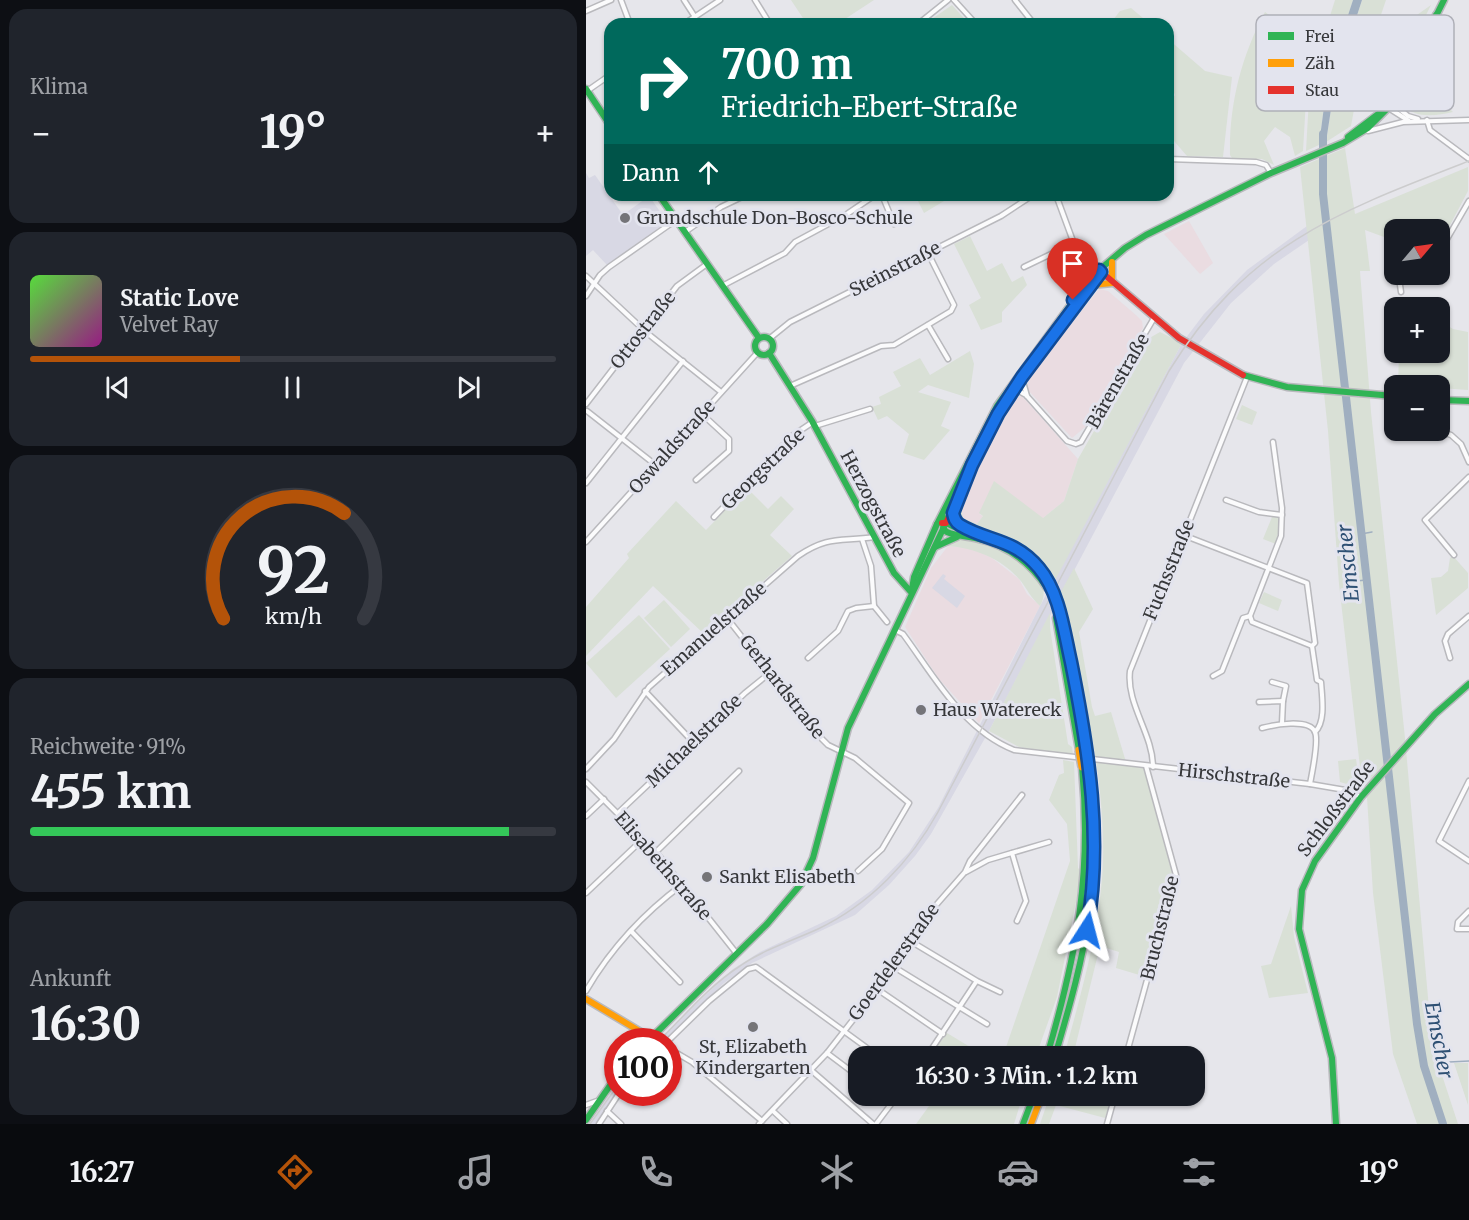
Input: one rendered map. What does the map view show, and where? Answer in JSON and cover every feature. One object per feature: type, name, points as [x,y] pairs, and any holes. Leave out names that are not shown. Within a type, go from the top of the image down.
[{"type":"main road","points":[[1436,15],[1444,0]]},
{"type":"main road","points":[[587,90],[604,116]]},
{"type":"main road","points":[[1332,147],[1366,125],[1381,111]]},
{"type":"main road","points":[[911,592],[914,577],[942,523],[980,435],[1012,383],[1100,271],[1125,248],[1174,222],[1271,173],[1361,134],[1382,111]]},
{"type":"main road","points":[[663,201],[759,338],[769,339],[772,345],[769,352],[758,352],[755,345],[759,338]]},
{"type":"main road","points":[[664,1028],[786,904],[806,874],[819,837],[848,728],[911,592],[935,547],[942,523],[954,507],[993,424],[1011,392],[1100,271],[1174,222]]},
{"type":"main road","points":[[1112,262],[1112,282]]},
{"type":"main road","points":[[1100,271],[1154,318],[1213,360],[1247,377],[1274,384],[1384,395]]},
{"type":"main road","points":[[1089,288],[1097,283],[1112,282]]},
{"type":"main road","name":"Herzogstraße","points":[[769,352],[814,424],[900,582],[911,592]]},
{"type":"main road","points":[[1450,400],[1468,401]]},
{"type":"main road","points":[[954,507],[954,517],[960,525],[1014,546],[1040,569],[1055,606],[1083,751],[1095,817],[1095,879],[1084,947],[1058,1046]]},
{"type":"main road","points":[[942,523],[961,536],[987,542],[1014,553],[1031,565],[1049,587]]},
{"type":"main road","points":[[942,523],[1027,556]]},
{"type":"main road","points":[[935,547],[961,536]]},
{"type":"main road","name":"Schloßstraße","points":[[1336,1124],[1332,1058],[1302,946],[1299,903],[1306,875],[1375,780],[1468,684]]},
{"type":"main road","points":[[1050,1046],[1075,952],[1085,900],[1088,827],[1086,767]]},
{"type":"main road","points":[[586,999],[633,1028]]},
{"type":"main road","points":[[586,1120],[604,1092]]},
{"type":"main road","points":[[1023,1124],[1030,1106]]},
{"type":"main road","points":[[1031,1124],[1038,1106]]},
{"type":"street","points":[[586,11],[611,0]]},
{"type":"street","points":[[621,0],[628,18]]},
{"type":"street","points":[[684,0],[695,17],[717,1]]},
{"type":"street","points":[[755,0],[766,18]]},
{"type":"street","points":[[926,18],[948,0]]},
{"type":"street","points":[[954,0],[970,18]]},
{"type":"street","points":[[1015,0],[1029,18]]},
{"type":"street","points":[[587,90],[604,79]]},
{"type":"street","points":[[1397,111],[1409,121]]},
{"type":"street","points":[[1400,111],[1422,120]]},
{"type":"street","points":[[1427,120],[1430,130],[1468,159]]},
{"type":"street","points":[[1361,134],[1409,121],[1468,120]]},
{"type":"street","points":[[1174,159],[1256,162],[1266,165],[1271,173]]},
{"type":"street","points":[[685,232],[716,210],[734,201]]},
{"type":"street","points":[[722,286],[785,253],[795,242],[847,214],[865,201]]},
{"type":"street","points":[[884,201],[894,224]]},
{"type":"street","name":"Steinstraße","points":[[769,339],[790,322],[928,253],[1024,201]]},
{"type":"street","points":[[1058,201],[1072,244],[1077,252]]},
{"type":"street","points":[[1450,232],[1468,201]]},
{"type":"street","points":[[586,296],[609,267],[676,220]]},
{"type":"street","points":[[1024,267],[1072,244]]},
{"type":"street","points":[[790,386],[881,346],[894,345],[955,308],[928,253]]},
{"type":"street","name":"Ottostraße","points":[[586,404],[677,286],[707,264]]},
{"type":"street","points":[[586,276],[644,329],[721,392]]},
{"type":"street","points":[[1400,285],[1401,292]]},
{"type":"street","name":"Bärenstraße","points":[[1022,377],[1021,385],[1027,396],[1067,441],[1076,444],[1081,442],[1154,318]]},
{"type":"street","points":[[928,325],[948,359]]},
{"type":"street","name":"Oswaldstraße","points":[[586,543],[758,352]]},
{"type":"street","points":[[586,483],[683,361]]},
{"type":"street","name":"Fuchsstraße","points":[[1153,767],[1152,754],[1129,684],[1130,671],[1247,377]]},
{"type":"street","points":[[1011,392],[1017,390],[1027,396]]},
{"type":"street","points":[[814,424],[870,409]]},
{"type":"street","points":[[586,411],[657,466]]},
{"type":"street","points":[[696,480],[729,451],[730,444],[729,439],[702,414]]},
{"type":"street","name":"Georgstraße","points":[[714,517],[792,436],[814,424]]},
{"type":"street","points":[[1450,436],[1458,440],[1468,462]]},
{"type":"street","points":[[1273,441],[1282,515],[1281,536],[1250,616],[1252,621],[1312,646]]},
{"type":"street","points":[[1454,555],[1425,520],[1468,477]]},
{"type":"street","points":[[1226,500],[1259,512],[1282,515]]},
{"type":"street","points":[[586,534],[590,538]]},
{"type":"street","points":[[1183,535],[1307,583],[1315,643],[1312,646],[1317,680],[1321,682],[1322,704],[1320,726],[1315,732],[1310,784]]},
{"type":"street","name":"Emanuelstraße","points":[[586,770],[614,739],[645,691],[814,545],[834,539],[874,537]]},
{"type":"street","points":[[862,539],[871,567],[874,606],[887,622]]},
{"type":"street","points":[[808,658],[838,631],[848,611],[874,606]]},
{"type":"street","points":[[1213,676],[1222,671],[1243,618],[1250,616]]},
{"type":"street","points":[[1450,658],[1445,641],[1448,634],[1468,616]]},
{"type":"street","name":"Gerhardstraße","points":[[727,618],[822,739],[855,758],[910,803],[882,849],[858,871]]},
{"type":"street","name":"Hirschstraße","points":[[895,630],[903,634],[938,685],[991,739],[1014,750],[1310,784],[1345,790],[1361,797]]},
{"type":"street","name":"Michaelstraße","points":[[618,813],[692,741],[771,672]]},
{"type":"street","points":[[1272,682],[1286,686],[1282,723]]},
{"type":"street","points":[[645,691],[692,741]]},
{"type":"street","points":[[1259,702],[1283,701]]},
{"type":"street","points":[[1262,728],[1282,723],[1310,726],[1315,732]]},
{"type":"street","name":"Bruchstraße","points":[[1129,1046],[1176,875],[1146,766]]},
{"type":"street","points":[[656,852],[739,771]]},
{"type":"street","name":"Elisabethstraße","points":[[586,782],[656,852],[736,954]]},
{"type":"street","points":[[1468,782],[1439,841],[1468,861]]},
{"type":"street","name":"Goerdelerstraße","points":[[761,1123],[827,1053],[894,967],[937,904],[965,872],[970,861],[1022,795]]},
{"type":"street","points":[[586,816],[604,799]]},
{"type":"street","points":[[586,893],[643,839]]},
{"type":"street","points":[[965,872],[988,860],[1049,842]]},
{"type":"street","points":[[1012,853],[1026,901],[1017,921]]},
{"type":"street","points":[[586,991],[602,964],[655,904],[683,884]]},
{"type":"street","points":[[1468,911],[1458,922],[1457,929],[1468,929]]},
{"type":"street","points":[[631,931],[680,982]]},
{"type":"street","points":[[912,942],[976,981],[1000,992]]},
{"type":"street","points":[[681,1028],[739,975],[756,967],[863,1046]]},
{"type":"street","points":[[894,967],[987,1024]]},
{"type":"street","points":[[934,1046],[976,981]]},
{"type":"street","points":[[877,989],[943,1034]]},
{"type":"street","points":[[827,1053],[848,1069]]},
{"type":"street","points":[[682,1056],[692,1062],[761,1123]]},
{"type":"street","points":[[812,1071],[874,1124],[890,1106]]},
{"type":"street","points":[[586,1103],[597,1101]]},
{"type":"street","points":[[599,1124],[610,1106]]},
{"type":"street","points":[[1107,1124],[1112,1106]]},
{"type":"street","points":[[607,1111],[621,1124]]},
{"type":"street","points":[[773,1111],[787,1124]]},
{"type":"shaded area","points":[[791,0],[874,0],[847,18],[803,18]]},
{"type":"shaded area","points":[[1335,0],[1353,0],[1348,15],[1330,15]]},
{"type":"shaded area","points":[[1362,0],[1386,0],[1381,15],[1357,15]]},
{"type":"shaded area","points":[[952,5],[964,18],[934,18]]},
{"type":"shaded area","points":[[1431,5],[1426,15],[1417,15]]},
{"type":"shaded area","points":[[1131,8],[1143,18],[1115,18],[1120,11]]},
{"type":"shaded area","points":[[1256,31],[1256,111],[1305,111],[1303,151],[1295,156],[1290,137],[1275,127],[1264,141],[1274,165],[1262,159],[1232,158],[1230,155],[1234,100],[1249,46]]},
{"type":"shaded area","points":[[1174,44],[1205,71],[1232,77],[1223,157],[1187,156],[1174,141]]},
{"type":"shaded area","points":[[1308,111],[1323,111],[1319,145],[1306,151]]},
{"type":"shaded area","points":[[1331,111],[1354,111],[1351,126],[1326,142]]},
{"type":"shaded area","points":[[1410,111],[1453,112],[1426,115]]},
{"type":"shaded area","points":[[1345,148],[1355,214],[1468,167],[1468,191],[1450,225],[1450,219],[1384,219],[1384,237],[1365,230],[1370,271],[1360,271],[1371,412],[1405,738],[1430,1020],[1440,1069],[1458,1124],[1417,1124],[1393,1054],[1373,893],[1367,797],[1363,793],[1339,584],[1328,431],[1300,167]]},
{"type":"shaded area","name":"Grundschule Don-Bosco-Schule","points":[[586,173],[589,178],[595,175],[604,188],[604,201],[613,201],[623,215],[642,201],[653,201],[666,220],[666,224],[607,265],[593,250],[586,256]]},
{"type":"shaded area","points":[[918,201],[944,201],[924,213]]},
{"type":"shaded area","points":[[1189,221],[1213,263],[1200,274],[1164,234]]},
{"type":"shaded area","points":[[1307,226],[1309,240],[1274,264],[1231,303],[1184,363],[989,731],[931,834],[915,856],[889,885],[855,915],[752,963],[724,983],[679,1028],[671,1028],[733,969],[760,952],[836,916],[872,890],[909,852],[938,808],[1040,606],[1182,343],[1204,314],[1247,270]]},
{"type":"shaded area","points":[[970,236],[987,271],[1002,263],[1012,282],[1023,276],[1027,285],[1002,312],[1002,322],[981,330],[969,305],[981,298],[954,244]]},
{"type":"shaded area","points":[[1099,289],[1108,291],[1137,316],[1142,321],[1143,328],[1090,423],[1072,438],[1028,390],[1028,378]]},
{"type":"shaded area","points":[[1450,327],[1468,332],[1468,390],[1450,389],[1450,375],[1398,375],[1399,363],[1450,363]]},
{"type":"shaded area","points":[[1160,332],[1182,343],[1053,584],[1036,560],[1012,540],[972,527],[959,520],[960,504],[973,475],[961,506],[963,518],[977,524],[983,516],[979,513],[994,481],[1043,518],[1064,501],[1078,459],[1146,340]]},
{"type":"shaded area","points":[[970,351],[974,364],[969,398],[928,385],[918,392],[951,402],[941,426],[950,430],[924,460],[903,453],[909,434],[887,416],[878,420],[872,407],[881,404],[879,397],[901,386],[893,372],[920,358],[930,375]]},
{"type":"shaded area","points":[[1022,396],[1078,459],[1064,501],[1043,518],[979,514],[983,516],[977,524],[963,518],[961,506],[997,426],[1014,398]]},
{"type":"shaded area","points":[[1242,405],[1257,412],[1252,425],[1236,419]]},
{"type":"shaded area","points":[[747,488],[768,509],[781,496],[794,509],[770,535],[792,556],[703,633],[653,586],[586,656],[586,607],[629,558],[627,554],[676,501],[706,530]]},
{"type":"shaded area","points":[[1272,517],[1278,517],[1280,523],[1276,544],[1263,539]]},
{"type":"shaded area","points":[[957,539],[970,540],[1002,550],[1031,569],[1040,580],[1044,592],[1040,606],[1020,580],[1005,566],[978,552],[948,546],[949,542]]},
{"type":"shaded area","points":[[948,546],[971,548],[992,558],[1019,579],[1027,594],[1040,606],[979,723],[939,679],[905,627],[931,568]]},
{"type":"shaded area","points":[[1453,556],[1468,573],[1468,588],[1436,615],[1431,578],[1441,577],[1448,571],[1450,558]]},
{"type":"shaded area","points":[[1074,568],[1093,609],[1079,632],[1092,707],[1095,716],[1111,712],[1126,762],[1144,765],[1173,877],[1146,977],[1116,968],[1119,952],[1100,946],[1075,1046],[1067,1046],[1087,968],[1100,901],[1102,810],[1085,699],[1058,597]]},
{"type":"shaded area","points":[[943,574],[946,576],[944,579],[965,596],[957,608],[932,588]]},
{"type":"shaded area","points":[[1264,592],[1282,600],[1278,611],[1259,603]]},
{"type":"shaded area","points":[[664,600],[690,629],[671,647],[644,618]]},
{"type":"shaded area","points":[[1050,613],[1050,628],[1068,744],[1072,747],[1073,755],[1019,747],[989,731]]},
{"type":"shaded area","points":[[639,615],[670,649],[616,698],[586,663]]},
{"type":"shaded area","points":[[1356,759],[1360,788],[1340,782],[1338,761]]},
{"type":"shaded area","points":[[1063,760],[1074,762],[1078,868],[1082,872],[1057,997],[1040,1046],[1006,1046],[1070,861],[1067,824],[1049,800],[1059,775],[1064,773]]},
{"type":"shaded area","points":[[1291,906],[1294,937],[1308,993],[1269,998],[1261,966],[1271,964]]},
{"type":"shaded area","points":[[947,1033],[968,1046],[937,1046]]},
{"type":"shaded area","points":[[1454,1063],[1468,1063],[1468,1105]]},
{"type":"shaded area","points":[[604,1102],[604,1106],[608,1106],[595,1124],[589,1124]]},
{"type":"shaded area","points":[[929,1106],[1020,1106],[1014,1124],[916,1124]]},
{"type":"shaded area","points":[[1046,1106],[1056,1106],[1049,1124],[1040,1124]]},
{"type":"shaded area","points":[[1060,1106],[1109,1106],[1105,1118]]},
{"type":"water","points":[[1353,0],[1362,0],[1357,15],[1348,15]]},
{"type":"water","points":[[1323,111],[1331,111],[1326,142],[1319,145]]},
{"type":"waterway","name":"Emscher","points":[[1323,134],[1323,194],[1417,1024],[1424,1066],[1443,1124]]},
{"type":"waterway","points":[[1361,534],[1372,532]]},
{"type":"waterway","points":[[1356,581],[1366,580]]},
{"type":"waterway","points":[[1449,1062],[1469,1061]]},
{"type":"tram line","points":[[672,1028],[718,982],[749,960],[818,929],[855,907],[887,880],[915,847],[938,812],[1169,371],[1199,328],[1230,292],[1263,263],[1299,238],[1337,217],[1421,179],[1469,161]]},
{"type":"tram line","points":[[590,1124],[604,1104]]},
{"type":"traffic: fast","points":[[1436,15],[1444,0]]},
{"type":"traffic: fast","points":[[586,89],[604,116]]},
{"type":"traffic: fast","points":[[937,524],[997,406],[1091,277],[1125,248],[1146,235],[1271,173],[1343,143],[1368,128],[1385,111]]},
{"type":"traffic: fast","points":[[1348,137],[1381,112]]},
{"type":"traffic: fast","points":[[663,201],[759,338]]},
{"type":"traffic: fast","points":[[764,337],[770,340],[773,346],[770,352],[764,355],[758,352],[755,346],[758,340],[764,337]]},
{"type":"traffic: fast","points":[[769,353],[812,421],[894,573],[911,592]]},
{"type":"traffic: fast","points":[[1243,375],[1287,387],[1384,395]]},
{"type":"traffic: fast","points":[[1450,400],[1469,401]]},
{"type":"traffic: fast","points":[[953,507],[954,517],[960,525],[1014,546],[1031,560]]},
{"type":"traffic: fast","points":[[944,518],[943,529],[947,532],[986,541],[1007,550],[1025,562],[1047,588]]},
{"type":"traffic: fast","points":[[946,523],[961,530]]},
{"type":"traffic: fast","points":[[912,589],[914,577],[937,524]]},
{"type":"traffic: fast","points":[[661,1028],[767,924],[801,884],[813,858],[848,728],[944,527]]},
{"type":"traffic: fast","points":[[935,547],[957,537]]},
{"type":"traffic: fast","points":[[1050,586],[1057,605]]},
{"type":"traffic: fast","points":[[1057,605],[1087,752]]},
{"type":"traffic: fast","points":[[1056,618],[1079,750]]},
{"type":"traffic: fast","points":[[1336,1124],[1332,1058],[1299,929],[1302,890],[1315,861],[1361,797],[1435,714],[1469,684]]},
{"type":"traffic: fast","points":[[1050,1046],[1067,983],[1079,913],[1085,843],[1082,767]]},
{"type":"traffic: fast","points":[[1058,1046],[1076,982],[1093,880],[1093,807],[1089,767]]},
{"type":"traffic: fast","points":[[586,1120],[604,1094]]},
{"type":"traffic: fast","points":[[1023,1124],[1030,1106]]},
{"type":"traffic: slow","points":[[1092,285],[1112,283],[1112,262]]},
{"type":"traffic: slow","points":[[1079,750],[1082,767]]},
{"type":"traffic: slow","points":[[1087,752],[1089,767]]},
{"type":"traffic: slow","points":[[586,999],[634,1028]]},
{"type":"traffic: slow","points":[[1031,1124],[1038,1106]]},
{"type":"traffic: jam","points":[[1099,270],[1179,338],[1243,375]]},
{"type":"traffic: jam","points":[[942,523],[946,523],[998,414],[1022,377],[1098,276]]},
{"type":"place","name":"Grundschule Don-Bosco-Schule","points":[[625,218]]},
{"type":"place","name":"Haus Watereck","points":[[921,710]]},
{"type":"place","name":"Sankt Elisabeth","points":[[707,877]]},
{"type":"place","name":"St, Elizabeth Kindergarten","points":[[753,1027]]},
{"type":"route","points":[[1073,300],[1099,270],[1101,272],[1011,392],[972,465],[953,513],[960,525],[995,537],[1014,546],[1027,556],[1046,577],[1054,594],[1079,701],[1095,817],[1095,879],[1087,930]]}]
